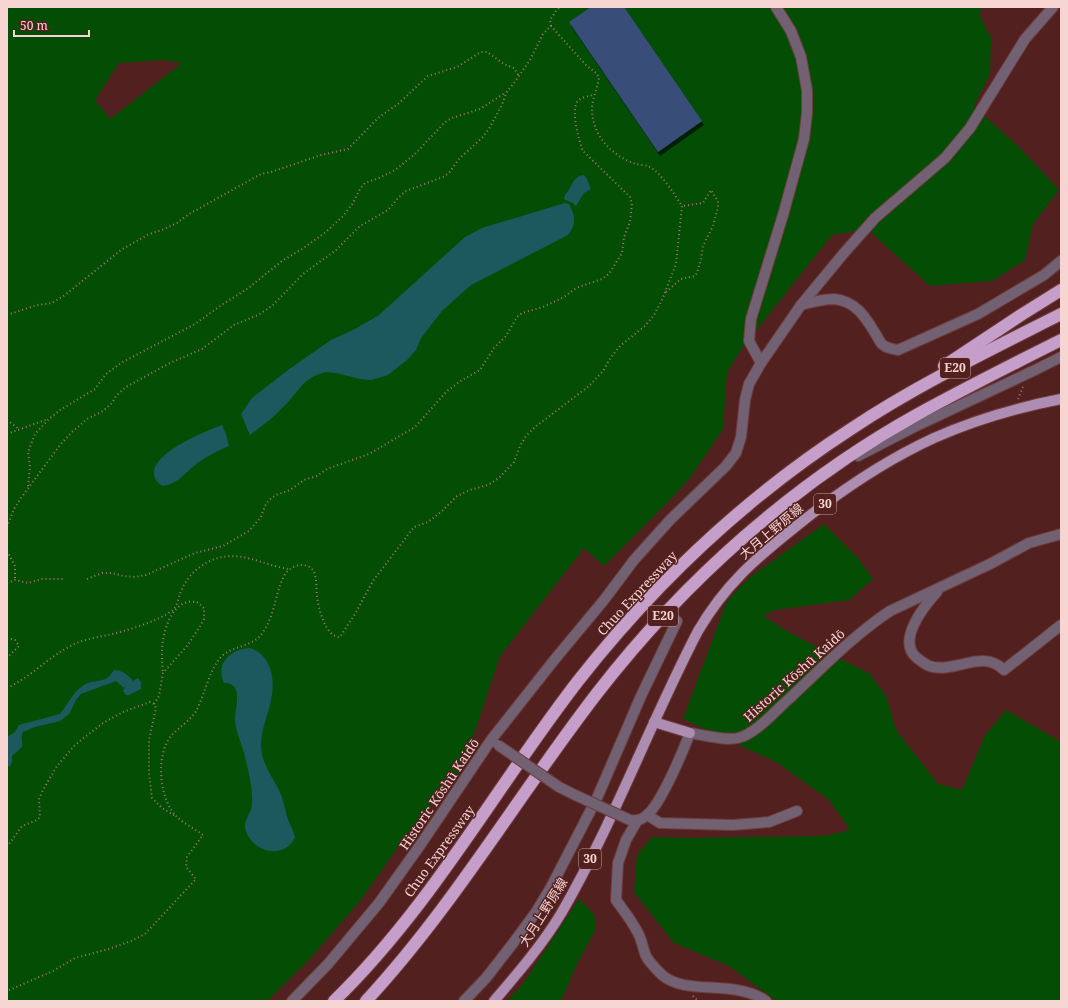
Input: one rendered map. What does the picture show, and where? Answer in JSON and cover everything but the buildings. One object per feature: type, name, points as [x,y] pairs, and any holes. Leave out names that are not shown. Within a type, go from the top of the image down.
[{"type":"highway","points":[[852,428],[1061,290]]},
{"type":"highway","name":"Chuo Expressway","points":[[334,1001],[376,956],[410,914],[445,868],[578,681],[621,629],[666,580],[711,536],[758,496],[852,428],[900,399],[962,365],[1061,314]]},
{"type":"highway","name":"E20","points":[[366,1001],[391,974],[430,926],[598,691],[639,642],[683,594],[724,554],[767,517],[823,474],[860,449],[916,415],[1061,340]]},
{"type":"main road","name":"大月上野原線","points":[[494,1001],[530,957],[561,912],[586,868],[690,647],[708,614],[746,568],[798,525],[844,490],[876,470],[933,439],[953,430],[1036,404],[1061,399]]},
{"type":"main road","points":[[654,722],[690,733]]},
{"type":"street","points":[[761,363],[749,341],[751,319],[783,215],[804,139],[807,113],[807,90],[801,57],[791,32],[776,7]]},
{"type":"street","points":[[494,742],[555,659],[604,600],[634,560],[670,520],[726,466],[736,453],[741,437],[745,400],[749,384],[761,363],[801,305],[875,218],[945,158],[970,128],[1025,39],[1053,7]]},
{"type":"street","points":[[801,305],[821,300],[834,299],[847,302],[857,308],[882,344],[889,348],[898,350],[978,314],[1044,275],[1061,261]]},
{"type":"street","points":[[823,474],[914,427],[1061,357]]},
{"type":"street","name":"Historic Kōshū Kaidō","points":[[690,733],[730,739],[744,736],[762,723],[842,649],[877,619],[890,611],[941,588],[1029,543],[1061,534]]},
{"type":"street","points":[[941,588],[927,603],[917,617],[909,640],[911,652],[914,656],[929,666],[935,668],[953,666],[974,661],[991,662],[1004,670],[1061,625]]},
{"type":"street","points":[[464,1001],[486,978],[514,942],[536,912],[554,881],[597,798],[635,708],[677,621]]},
{"type":"street","points":[[690,733],[656,804],[647,815],[633,820],[618,863],[616,900],[639,934],[646,958],[663,976],[680,984],[732,988],[758,995],[766,1001]]},
{"type":"street","name":"Historic Kōshū Kaidō","points":[[292,1001],[328,964],[379,903],[494,742],[559,787],[633,820]]},
{"type":"street","points":[[647,815],[660,823],[733,825],[769,822],[797,811]]},
{"type":"path","points":[[7,991],[53,971],[75,958],[110,949],[145,934],[196,879],[186,867],[187,857],[203,835],[162,808],[152,798],[149,740],[156,708],[154,704],[159,696],[163,673],[162,643],[165,630],[188,578],[196,570],[208,562],[219,558],[240,556],[252,558],[275,567],[289,569],[301,565],[310,567],[314,571],[317,598],[326,626],[336,637],[340,637],[355,614],[373,581],[414,527],[428,522],[441,512],[457,496],[470,490],[488,486],[499,478],[514,462],[520,446],[526,436],[535,427],[589,386],[603,371],[611,357],[620,346],[645,326],[654,315],[665,294],[676,264],[682,206],[658,174],[648,166],[637,164],[615,153],[601,139],[593,119],[592,107],[599,77],[586,65],[551,26],[550,20],[560,7]]},
{"type":"path","points":[[7,527],[14,510],[28,487],[72,432],[87,419],[103,411],[126,387],[170,363],[202,349],[234,325],[266,310],[303,274],[336,250],[360,226],[388,210],[406,191],[443,177],[449,173],[459,159],[483,136],[490,127],[502,105],[506,93],[530,60],[543,34],[551,26]]},
{"type":"path","points":[[7,315],[36,305],[52,303],[65,295],[121,250],[149,234],[177,223],[189,214],[261,174],[321,155],[348,149],[378,118],[398,104],[428,76],[456,67],[481,52],[487,52],[504,64],[514,68],[519,76]]},
{"type":"path","points":[[28,487],[30,467],[28,452],[35,434],[49,419],[60,410],[95,389],[106,374],[121,363],[195,324],[247,289],[282,261],[326,232],[343,216],[353,203],[360,188],[365,183],[396,170],[415,154],[444,122],[480,109],[506,93]]},
{"type":"path","points":[[87,579],[102,573],[112,573],[135,577],[146,575],[195,552],[223,546],[232,541],[249,531],[261,517],[269,500],[276,495],[290,490],[304,480],[317,476],[327,469],[369,454],[415,427],[447,391],[466,377],[480,370],[494,348],[506,336],[517,317],[522,313],[543,307],[564,297],[576,288],[602,280],[614,266],[622,253],[624,237],[630,222],[632,204],[630,197],[583,151],[580,143],[576,129],[576,104],[581,99],[594,95]]},
{"type":"path","points":[[665,294],[680,279],[695,276],[697,273],[703,246],[712,226],[718,207],[718,201],[712,190],[703,203],[682,206]]},
{"type":"path","points":[[7,434],[49,419]]},
{"type":"path","points":[[7,420],[19,429]]},
{"type":"path","points":[[7,551],[15,566],[15,580]]},
{"type":"path","points":[[177,817],[164,794],[161,781],[164,748],[171,736],[193,716],[213,671],[221,658],[229,650],[256,640],[263,633],[272,613],[284,575],[289,569]]},
{"type":"path","points":[[7,583],[15,580],[28,583],[42,579],[65,579]]},
{"type":"path","points":[[7,688],[32,674],[46,662],[71,646],[80,642],[112,635],[148,623],[188,602],[197,602],[204,608],[204,619],[187,646],[163,673]]},
{"type":"path","points":[[7,638],[15,640],[19,646],[7,658]]},
{"type":"path","points":[[7,847],[22,826],[37,820],[40,816],[39,799],[43,790],[57,766],[75,745],[103,723],[122,712],[150,702],[154,704]]},
{"type":"green space","points":[[7,7],[981,7],[980,16],[991,38],[990,74],[974,106],[1021,149],[1059,190],[1033,224],[1025,260],[992,281],[930,286],[867,229],[832,235],[742,348],[727,373],[723,429],[690,478],[604,566],[584,548],[500,656],[461,773],[407,834],[360,901],[306,963],[267,1001],[7,1001]],"holes":[[[163,60],[182,63],[110,119],[95,100],[119,63]]]},
{"type":"green space","points":[[824,524],[856,556],[873,579],[849,600],[775,610],[763,616],[790,633],[870,674],[886,696],[896,730],[938,784],[962,790],[985,735],[1006,710],[1061,742],[1061,1001],[776,1001],[729,966],[674,943],[634,892],[637,855],[652,837],[688,838],[823,836],[850,830],[829,800],[778,763],[683,719],[727,601],[750,577]]},
{"type":"green space","points":[[579,899],[594,914],[596,929],[576,966],[561,1001],[507,1001],[522,985]]},
{"type":"water","points":[[584,175],[591,189],[584,193],[576,206],[564,199],[565,195],[577,177]]},
{"type":"water","points":[[565,203],[569,204],[574,216],[573,227],[568,235],[471,285],[442,311],[421,338],[416,350],[407,360],[388,375],[371,380],[326,372],[314,376],[304,383],[272,418],[250,435],[241,414],[252,398],[288,370],[331,340],[355,329],[379,315],[465,237],[482,228]]},
{"type":"water","points":[[222,425],[229,446],[194,465],[174,482],[163,486],[157,482],[154,474],[156,466],[162,458],[181,444]]},
{"type":"water","points":[[250,648],[262,655],[269,666],[271,673],[273,687],[262,734],[261,748],[263,759],[279,790],[295,837],[290,845],[275,851],[267,850],[253,842],[245,827],[252,807],[251,785],[246,759],[237,733],[235,720],[237,697],[236,690],[231,684],[224,683],[222,676],[223,663],[226,658],[237,651]]},
{"type":"water","points":[[114,670],[125,673],[133,681],[138,678],[141,682],[141,689],[126,695],[123,691],[126,686],[124,688],[116,681],[81,694],[76,700],[69,714],[60,721],[35,727],[23,732],[22,747],[12,756],[10,766],[7,766],[7,737],[15,732],[19,725],[60,714],[80,688],[88,683],[107,678]]}]
